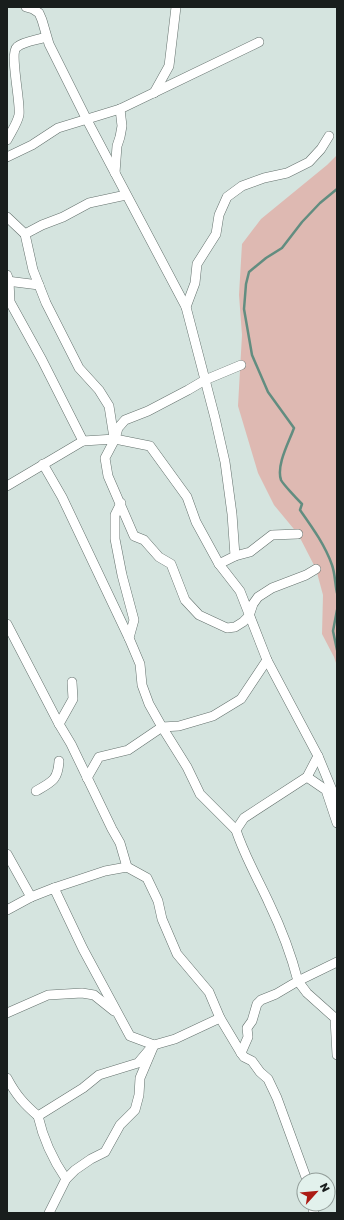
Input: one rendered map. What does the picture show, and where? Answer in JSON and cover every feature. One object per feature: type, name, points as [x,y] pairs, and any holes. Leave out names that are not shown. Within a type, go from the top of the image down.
[{"type":"street","points":[[26,7],[34,9],[39,14],[49,44],[86,120],[186,307],[225,462],[232,514],[235,556]]},
{"type":"street","points":[[154,93],[169,66],[176,7]]},
{"type":"street","points":[[7,140],[18,115],[19,100],[13,58],[15,50],[23,44],[46,37]]},
{"type":"street","points":[[7,157],[32,145],[58,128],[120,109],[259,42]]},
{"type":"street","points":[[115,174],[117,146],[122,126],[120,109]]},
{"type":"street","points":[[186,307],[195,283],[197,264],[216,234],[219,215],[227,197],[242,186],[264,178],[287,173],[309,162],[321,149],[328,136]]},
{"type":"street","points":[[26,234],[89,203],[126,195]]},
{"type":"street","points":[[7,217],[26,234],[33,270],[46,303],[79,368],[99,390],[109,406],[115,439]]},
{"type":"street","points":[[39,285],[8,279],[10,302],[42,360],[83,441]]},
{"type":"street","points":[[240,365],[205,380],[148,411],[125,420],[118,428],[115,439],[105,458],[108,476],[134,536],[144,540],[159,557],[171,564],[185,600],[199,615],[226,628],[235,627],[249,616],[253,604],[263,594],[272,588],[306,575],[316,569]]},
{"type":"street","points":[[7,486],[83,441],[115,439],[150,446],[186,497],[196,522],[218,564],[240,591],[267,660],[282,691],[318,756],[337,802]]},
{"type":"street","points":[[43,464],[62,498],[129,638],[140,664],[142,685],[149,704],[188,767],[200,794],[236,830],[240,844],[274,913],[292,959],[298,981],[307,993],[335,1018],[337,1055]]},
{"type":"street","points":[[120,503],[115,515],[115,538],[122,576],[134,620],[129,638]]},
{"type":"street","points":[[218,564],[235,556],[250,552],[272,535],[298,534]]},
{"type":"street","points":[[7,624],[88,778],[120,843],[127,867]]},
{"type":"street","points":[[88,778],[100,757],[128,750],[162,727],[179,726],[213,716],[241,699],[267,660]]},
{"type":"street","points":[[59,724],[73,699],[72,682]]},
{"type":"street","points":[[236,830],[244,818],[307,777],[318,756]]},
{"type":"street","points":[[36,792],[51,782],[59,772],[59,761]]},
{"type":"street","points":[[307,777],[326,790],[337,823]]},
{"type":"street","points":[[7,854],[30,897]]},
{"type":"street","points":[[7,910],[30,897],[105,871],[127,867],[147,878],[158,901],[162,919],[176,954],[209,992],[220,1018],[241,1053],[244,1057],[252,1061],[260,1072],[268,1078],[277,1098],[304,1172]]},
{"type":"street","points":[[54,888],[83,949],[130,1036],[154,1045]]},
{"type":"street","points":[[241,1053],[248,1037],[248,1028],[252,1021],[257,1004],[261,1000],[276,994],[298,981],[337,962]]},
{"type":"street","points":[[7,1013],[48,996],[82,993],[94,995],[118,1014]]},
{"type":"street","points":[[38,1116],[83,1088],[99,1075],[138,1063],[154,1045],[175,1039],[220,1018]]},
{"type":"street","points":[[49,1213],[66,1178],[74,1170],[91,1159],[106,1152],[120,1125],[135,1110],[139,1095],[140,1078],[154,1045]]},
{"type":"street","points":[[7,1078],[16,1094],[26,1106],[38,1116],[41,1130],[48,1147],[66,1178]]},
{"type":"shaded area","points":[[337,155],[337,666],[322,634],[323,595],[316,569],[298,534],[274,505],[258,473],[238,406],[242,335],[239,295],[242,244],[261,219],[327,165]]},
{"type":"waterway","points":[[337,189],[320,203],[302,222],[282,248],[266,258],[249,272],[246,284],[244,309],[252,355],[268,392],[294,428],[286,447],[280,468],[281,480],[302,504],[300,510],[326,550],[333,568],[337,593]]},
{"type":"waterway","points":[[337,610],[333,631],[337,650]]}]
